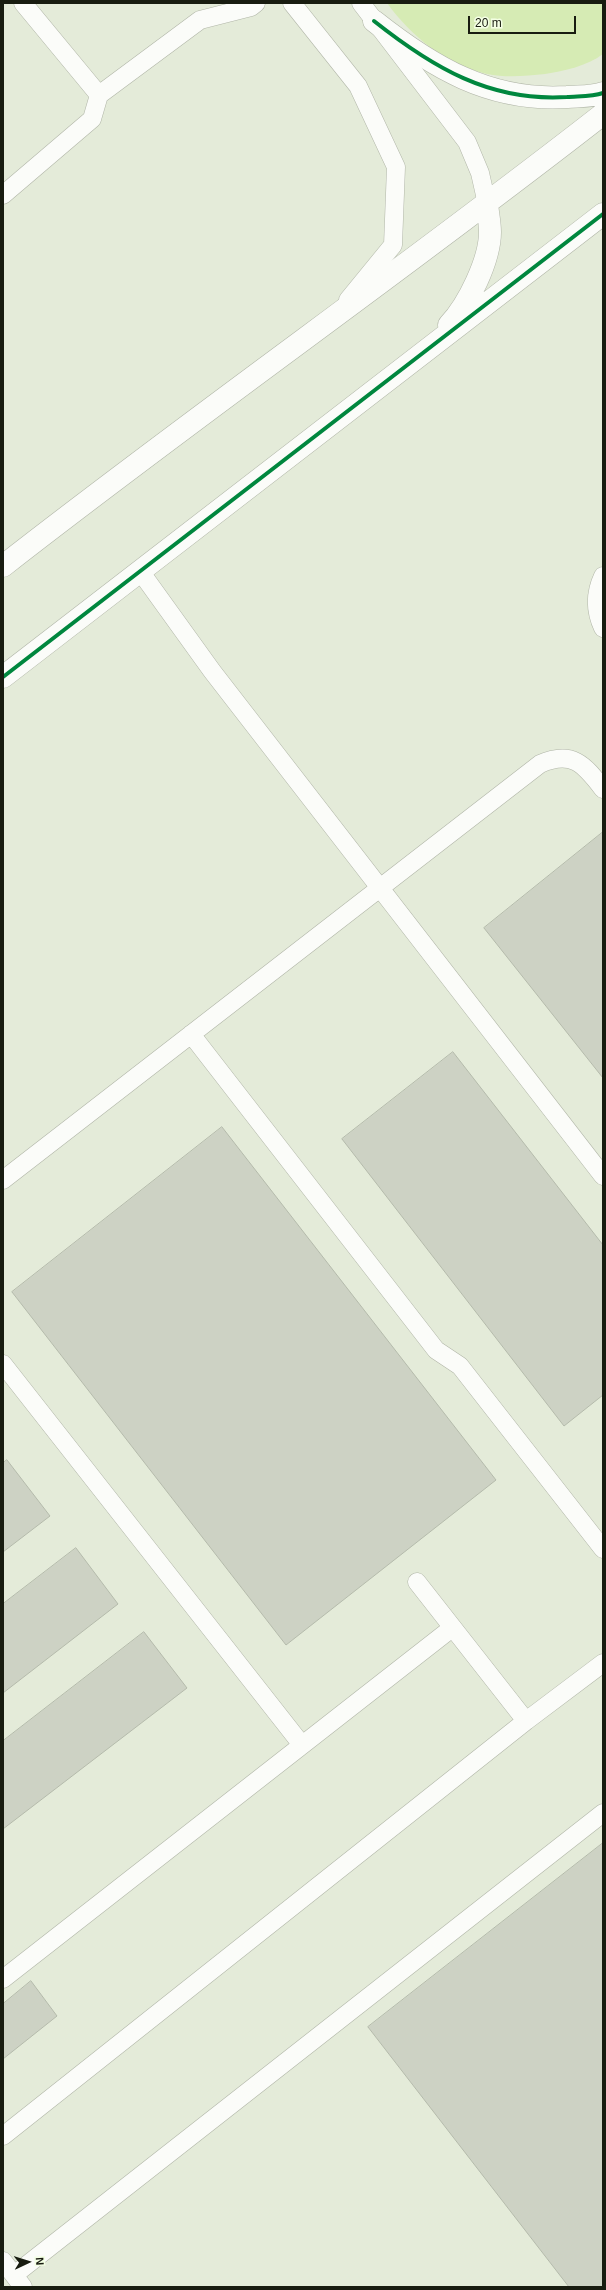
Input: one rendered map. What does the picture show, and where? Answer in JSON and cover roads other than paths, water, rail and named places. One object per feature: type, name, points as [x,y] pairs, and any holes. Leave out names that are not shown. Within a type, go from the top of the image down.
[{"type":"street","points":[[374,21],[421,56],[440,68],[475,84],[510,94],[535,98],[603,93]]},
{"type":"street","points":[[3,566],[82,504],[487,204],[603,114]]},
{"type":"street","points":[[410,365],[457,316],[474,289],[484,262],[490,234],[487,204]]},
{"type":"street","points":[[3,677],[410,365],[603,214]]},
{"type":"lane","points":[[23,3],[99,96]]},
{"type":"lane","points":[[6,185],[92,119],[99,96],[200,20],[251,7],[256,3]]},
{"type":"lane","points":[[292,3],[358,86],[396,167],[394,245],[338,313]]},
{"type":"lane","points":[[361,3],[467,142],[480,173],[487,204]]},
{"type":"lane","points":[[140,571],[212,671],[603,1176]]},
{"type":"lane","points":[[603,576],[598,586],[596,604],[603,628]]},
{"type":"lane","points":[[3,1180],[379,888],[546,762],[565,758],[579,762],[603,789]]},
{"type":"lane","points":[[191,1034],[436,1350],[460,1366],[603,1550]]},
{"type":"lane","points":[[3,1364],[302,1746]]},
{"type":"lane","points":[[417,1582],[526,1721]]},
{"type":"lane","points":[[3,1979],[452,1628]]},
{"type":"lane","points":[[3,2136],[526,1721],[603,1663]]},
{"type":"lane","points":[[3,2261],[19,2281],[603,1813]]}]
